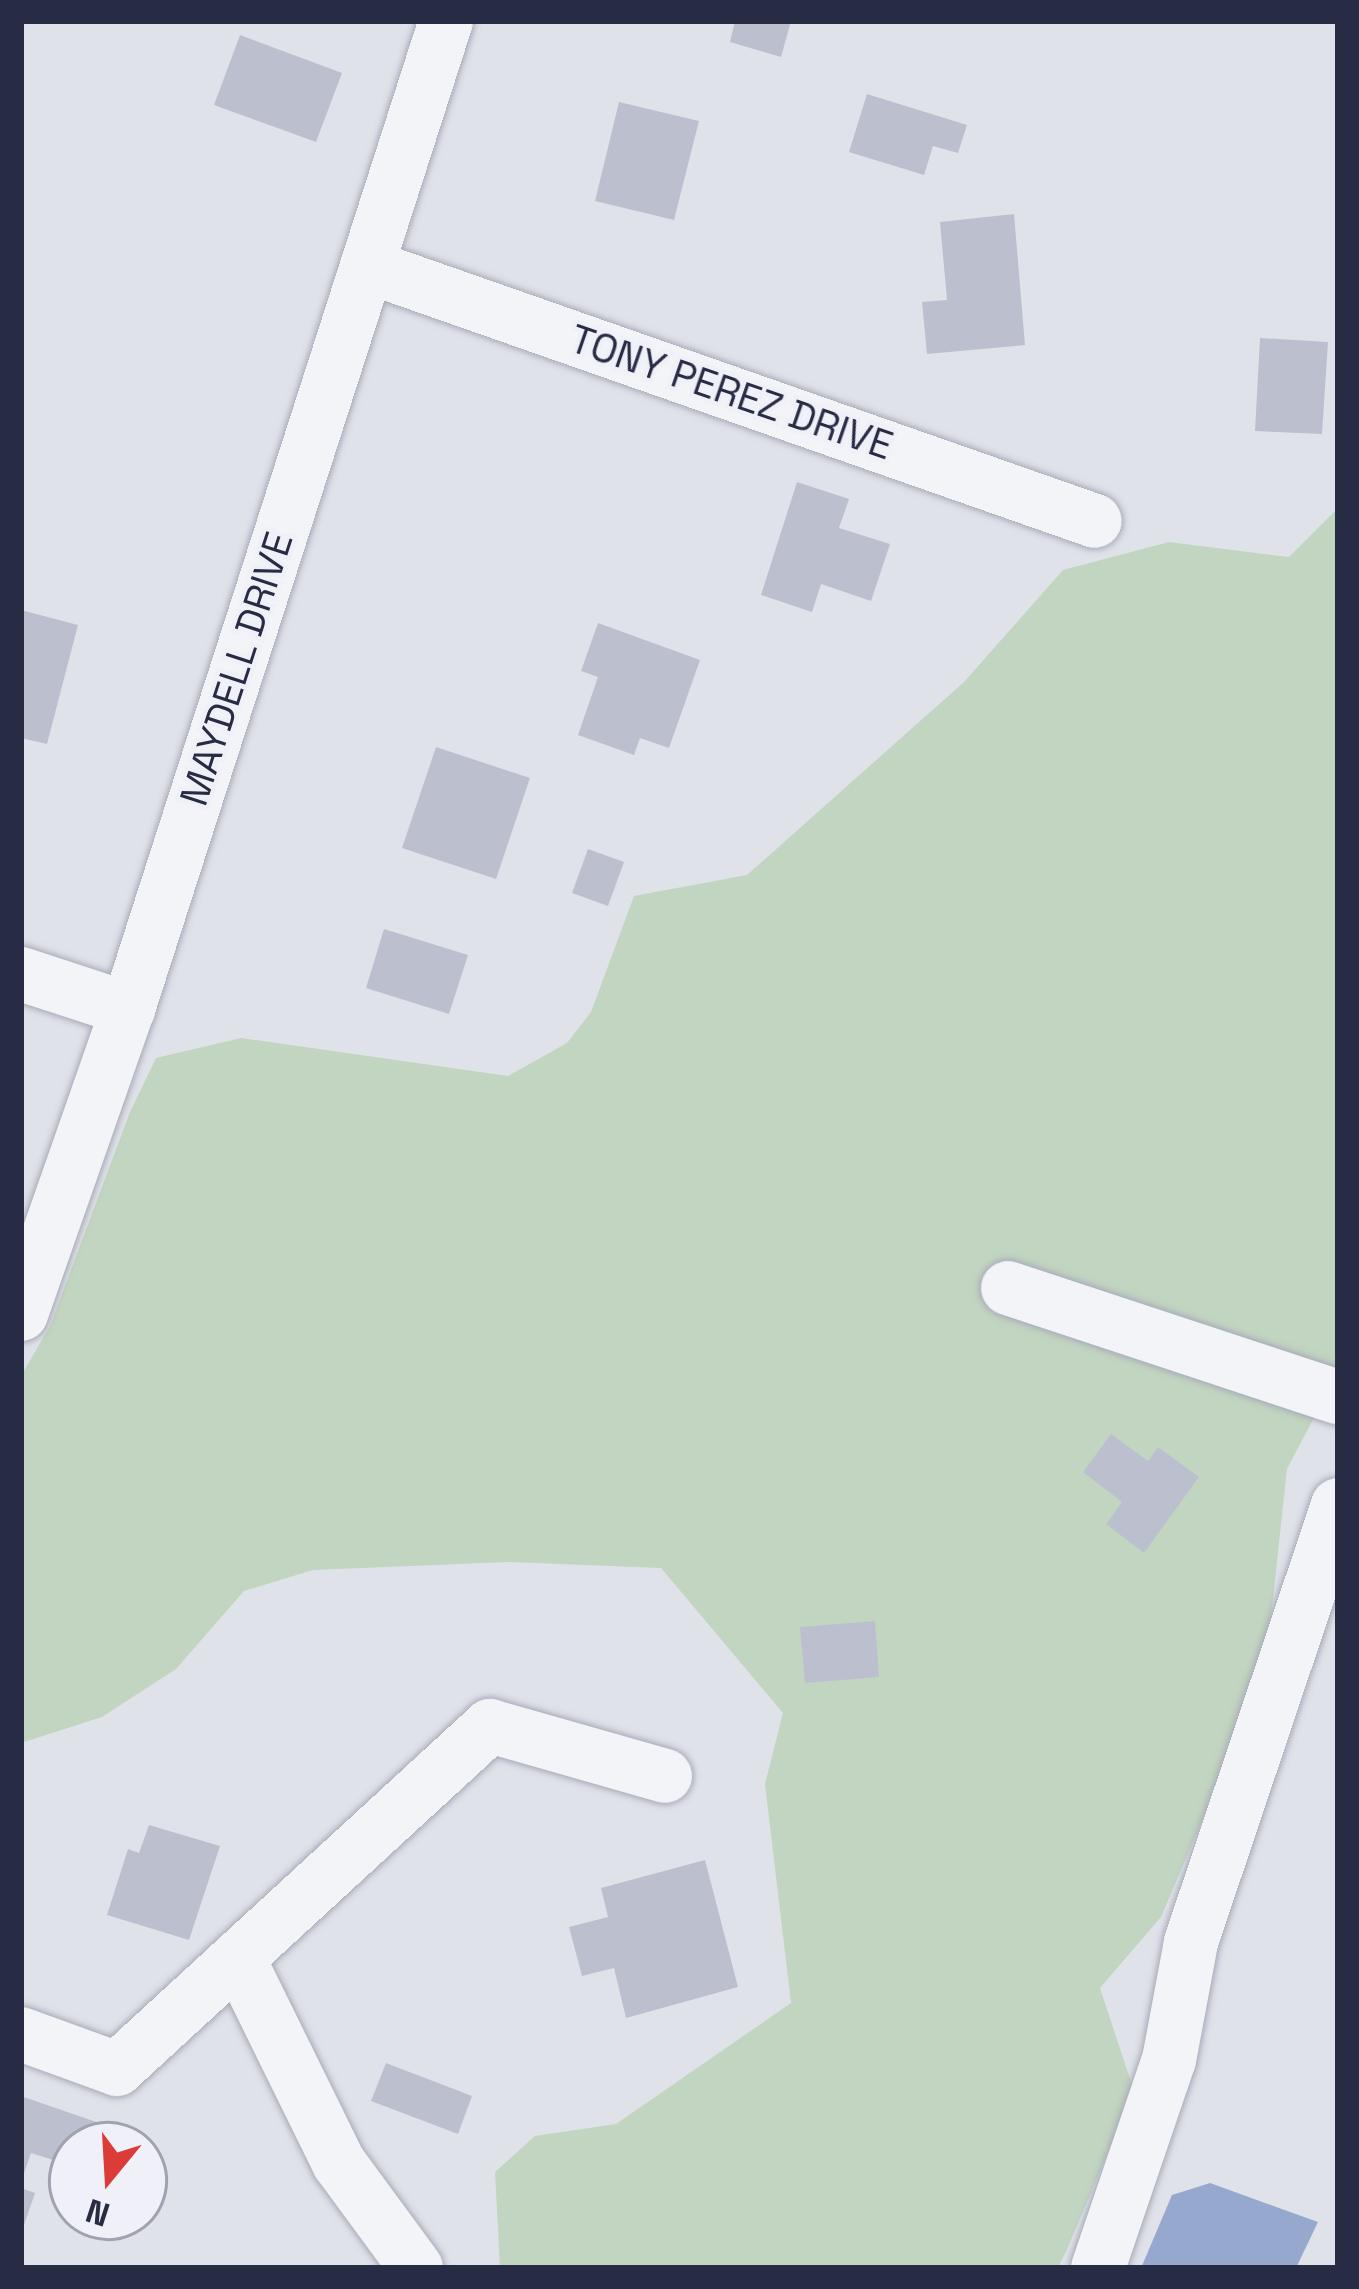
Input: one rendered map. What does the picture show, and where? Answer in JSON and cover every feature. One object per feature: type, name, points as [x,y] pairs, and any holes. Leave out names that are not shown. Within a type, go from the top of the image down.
[{"type":"street","name":"MAYDELL DRIVE","points":[[21,1314],[128,1009],[446,21]]},
{"type":"street","name":"TONY PEREZ DRIVE","points":[[367,266],[1095,520]]},
{"type":"street","points":[[21,974],[128,1009]]},
{"type":"street","points":[[1008,1288],[1338,1396]]},
{"type":"street","points":[[1098,2268],[1169,2060],[1191,1942],[1338,1504]]},
{"type":"street","points":[[21,2034],[118,2069],[490,1726],[665,1776]]},
{"type":"street","points":[[238,1958],[339,2163],[416,2268]]},
{"type":"green space","points":[[1338,508],[1338,1372],[1287,1469],[1270,1627],[1204,1816],[1161,1917],[1100,1988],[1134,2091],[1068,2247],[1058,2268],[500,2268],[495,2172],[535,2136],[616,2124],[791,2003],[765,1784],[783,1713],[661,1568],[509,1562],[313,1570],[244,1591],[176,1669],[102,1717],[21,1743],[21,1376],[50,1326],[130,1112],[156,1058],[241,1038],[508,1076],[567,1043],[591,1012],[634,896],[747,875],[964,682],[1063,570],[1169,542],[1289,557]]},
{"type":"water","points":[[1210,2183],[1318,2222],[1296,2268],[1141,2268],[1172,2195]]},
{"type":"building","points":[[735,21],[791,21],[781,57],[730,42]]},
{"type":"building","points":[[240,35],[342,73],[316,142],[214,105]]},
{"type":"building","points":[[867,94],[967,125],[958,153],[933,146],[924,175],[849,152]]},
{"type":"building","points":[[619,102],[699,121],[674,220],[595,201]]},
{"type":"building","points":[[1014,214],[1025,345],[927,354],[922,302],[947,300],[940,222]]},
{"type":"building","points":[[1260,338],[1328,342],[1322,434],[1255,431]]},
{"type":"building","points":[[797,482],[849,499],[839,528],[890,544],[871,601],[821,584],[812,612],[761,595]]},
{"type":"building","points":[[21,610],[78,625],[47,744],[21,738]]},
{"type":"building","points":[[598,623],[700,660],[669,748],[640,738],[634,755],[578,735],[598,677],[581,671]]},
{"type":"building","points":[[436,747],[530,778],[496,879],[402,848]]},
{"type":"building","points":[[588,849],[624,862],[608,906],[572,893]]},
{"type":"building","points":[[384,929],[468,955],[449,1014],[366,988]]},
{"type":"building","points":[[1111,1434],[1148,1461],[1158,1447],[1199,1477],[1144,1553],[1106,1524],[1122,1502],[1083,1472]]},
{"type":"building","points":[[875,1621],[879,1677],[805,1683],[800,1627]]},
{"type":"building","points":[[149,1825],[220,1846],[189,1940],[107,1915],[128,1849],[139,1853]]},
{"type":"building","points":[[705,1860],[738,1987],[626,2018],[614,1968],[582,1976],[569,1927],[608,1917],[601,1888]]},
{"type":"building","points":[[386,2063],[472,2096],[458,2134],[371,2101]]},
{"type":"building","points":[[21,2096],[93,2121],[48,2121],[48,2158],[31,2153],[21,2182]]},
{"type":"building","points":[[21,2188],[35,2193],[22,2231],[21,2231]]}]
